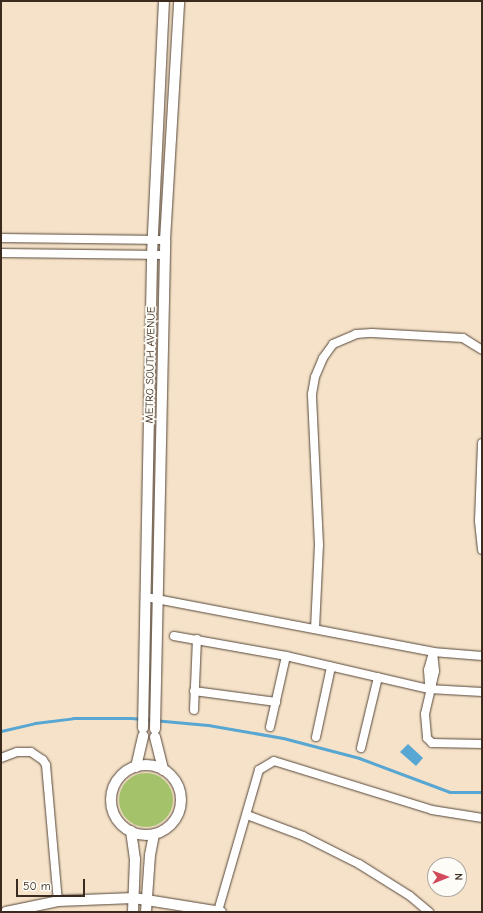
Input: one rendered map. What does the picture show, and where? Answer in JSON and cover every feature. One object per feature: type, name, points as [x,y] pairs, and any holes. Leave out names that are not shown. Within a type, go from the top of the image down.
[{"type":"street","name":"METRO SOUTH AVENUE","points":[[136,767],[143,730],[144,711],[152,255],[164,1]]},
{"type":"street","name":"METRO SOUTH AVENUE","points":[[154,834],[171,823],[180,805],[177,785],[163,770],[155,731],[159,599],[165,240],[179,1]]},
{"type":"street","points":[[1,238],[165,240]]},
{"type":"street","points":[[1,253],[165,255]]},
{"type":"street","points":[[315,629],[319,545],[312,394],[314,377],[323,358],[333,344],[356,334],[372,333],[463,338],[482,350]]},
{"type":"street","points":[[482,443],[478,521],[482,550]]},
{"type":"street","points":[[146,597],[433,652],[482,656]]},
{"type":"street","points":[[174,636],[286,656],[429,689],[482,692]]},
{"type":"street","points":[[194,710],[197,639]]},
{"type":"street","points":[[433,652],[435,671],[429,689],[425,725],[430,742],[482,744]]},
{"type":"street","points":[[270,727],[286,656]]},
{"type":"street","points":[[316,738],[331,667]]},
{"type":"street","points":[[361,748],[378,678]]},
{"type":"street","points":[[194,691],[276,702]]},
{"type":"street","points":[[1,758],[17,752],[31,752],[43,760],[46,765],[58,901]]},
{"type":"street","points":[[6,912],[58,901],[134,898],[220,912],[259,770],[274,761],[432,810],[482,818]]},
{"type":"street","points":[[133,912],[135,859],[131,832],[115,816],[111,798],[120,776],[136,767],[150,765],[163,770]]},
{"type":"street","points":[[247,816],[302,836],[359,864],[410,896],[429,912]]},
{"type":"street","points":[[131,832],[154,834],[150,855],[146,912]]},
{"type":"green space","points":[[146,773],[156,775],[165,781],[171,790],[173,800],[171,810],[165,819],[156,825],[146,827],[136,825],[127,819],[121,810],[119,800],[121,790],[127,781],[136,775]]},
{"type":"water","points":[[408,744],[423,758],[416,766],[400,752]]},
{"type":"waterway","points":[[1,731],[35,723],[73,718],[131,718],[208,725],[283,738],[359,758],[450,792],[482,792]]}]
